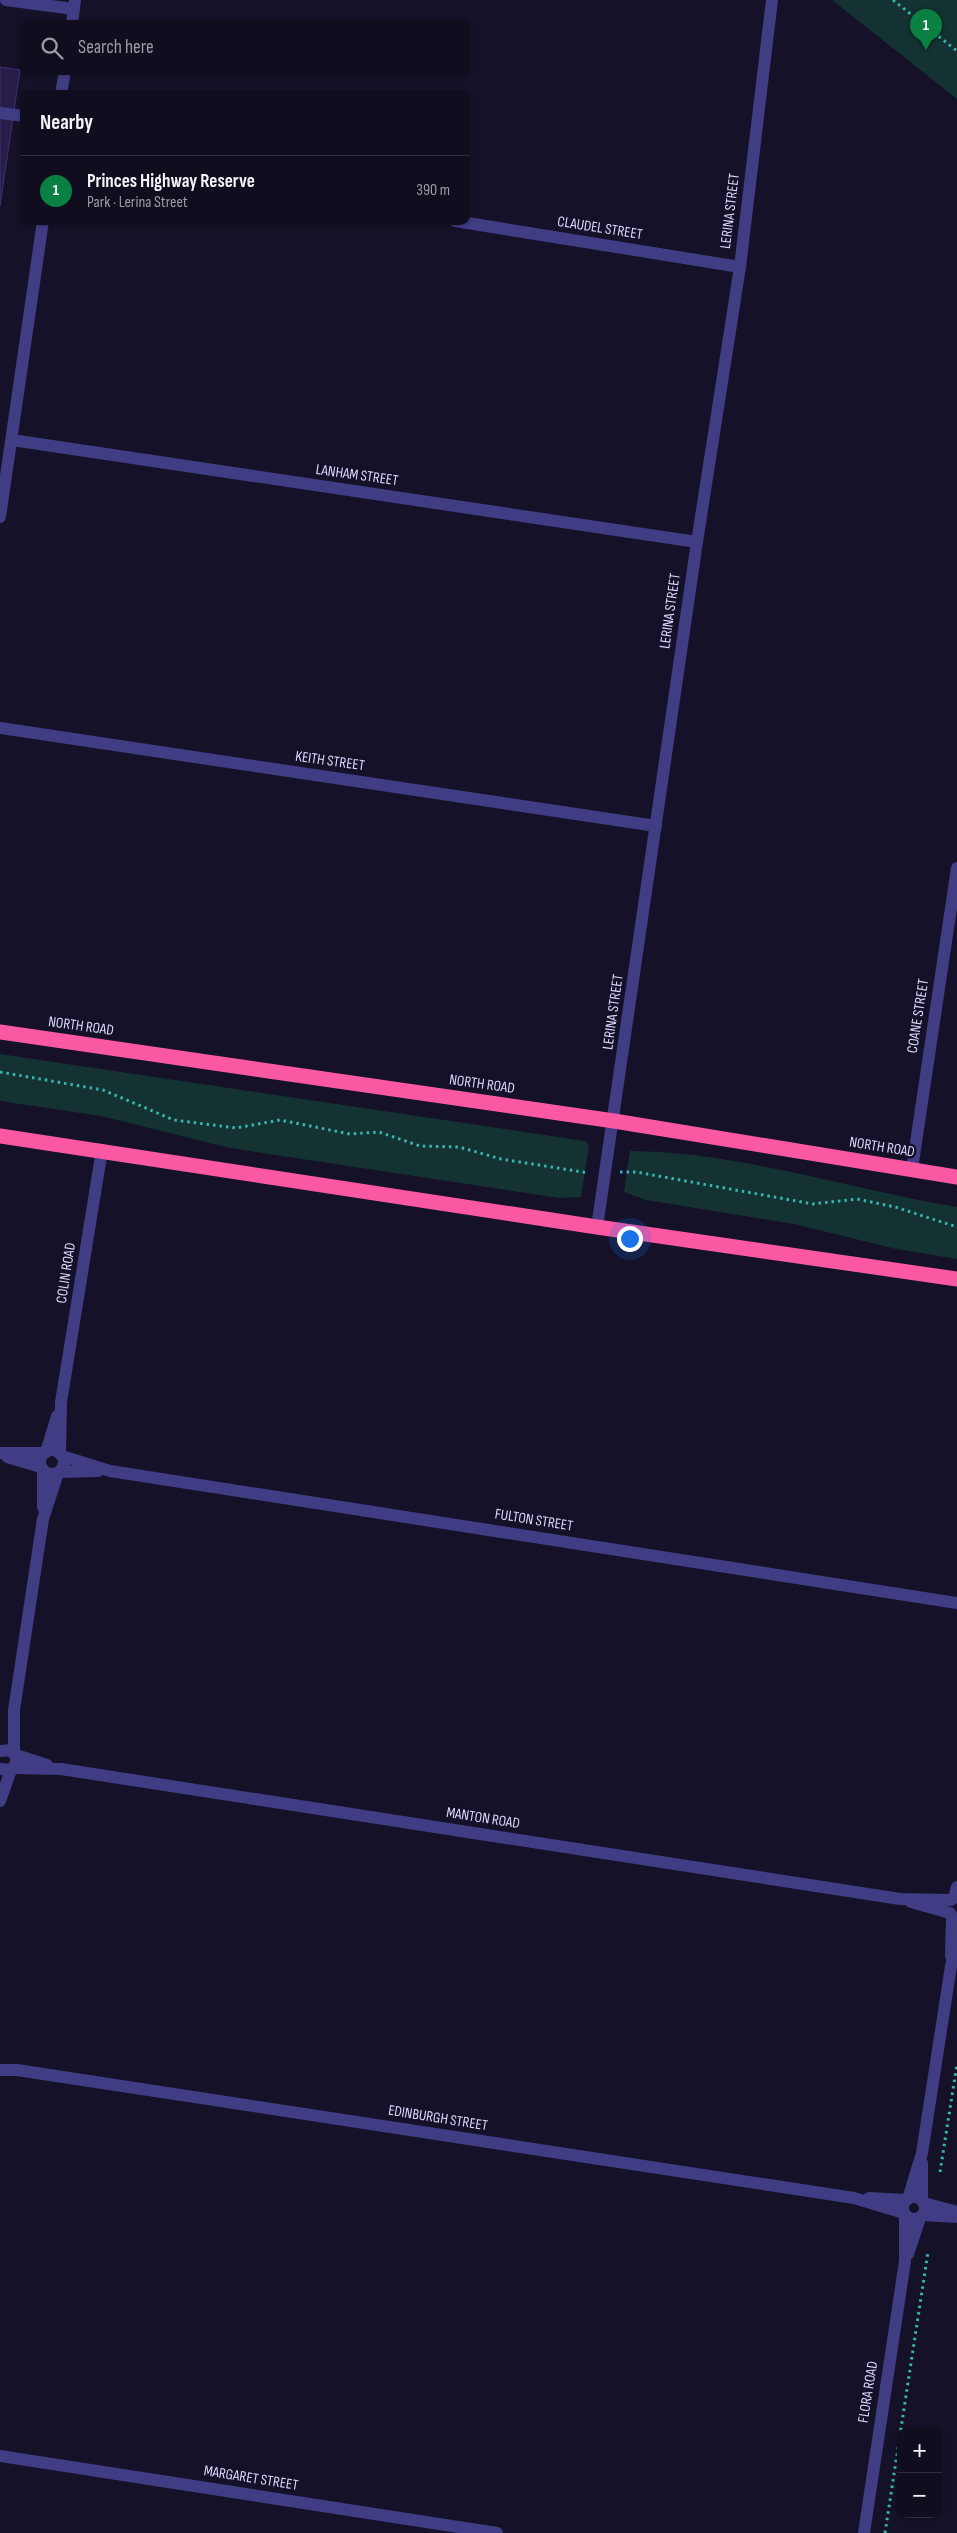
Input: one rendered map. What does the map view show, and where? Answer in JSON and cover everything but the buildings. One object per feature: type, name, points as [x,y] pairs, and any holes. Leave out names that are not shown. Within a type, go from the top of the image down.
[{"type":"highway","name":"NORTH ROAD","points":[[0,1032],[614,1121],[957,1177]]},
{"type":"highway","points":[[0,1136],[102,1150],[597,1227],[957,1279]]},
{"type":"street","points":[[6,0],[74,4],[72,20]]},
{"type":"street","name":"LERINA STREET","points":[[597,1227],[614,1121],[697,542],[740,267],[772,0]]},
{"type":"street","points":[[62,90],[63,75]]},
{"type":"street","points":[[0,113],[20,116]]},
{"type":"street","name":"CLAUDEL STREET","points":[[470,223],[740,267]]},
{"type":"street","points":[[0,517],[42,225]]},
{"type":"street","name":"LANHAM STREET","points":[[12,440],[697,542]]},
{"type":"street","name":"KEITH STREET","points":[[0,728],[656,826]]},
{"type":"street","name":"COANE STREET","points":[[912,1169],[957,868]]},
{"type":"street","name":"COLIN ROAD","points":[[61,1455],[62,1402],[102,1150]]},
{"type":"street","name":"COLIN ROAD","points":[[44,1453],[62,1402]]},
{"type":"street","points":[[0,1454],[44,1453],[53,1450],[61,1455],[64,1464],[59,1472],[43,1519]]},
{"type":"street","points":[[0,1801],[11,1763],[14,1710],[43,1519],[42,1469],[40,1460],[44,1453]]},
{"type":"street","points":[[0,1454],[42,1469],[50,1474],[59,1472]]},
{"type":"street","name":"FULTON STREET","points":[[61,1455],[110,1471],[955,1602]]},
{"type":"street","name":"FULTON STREET","points":[[59,1472],[110,1471]]},
{"type":"street","points":[[0,1750],[14,1710]]},
{"type":"street","name":"MANTON ROAD","points":[[0,1750],[8,1749],[11,1763],[62,1769],[900,1898],[954,1904]]},
{"type":"street","name":"FLORA ROAD","points":[[864,2531],[905,2261],[903,2206],[922,2153],[951,1966],[954,1904]]},
{"type":"street","name":"FLORA ROAD","points":[[951,1966],[957,1946]]},
{"type":"street","name":"EDINBURGH STREET","points":[[0,2064],[17,2070]]},
{"type":"street","name":"EDINBURGH STREET","points":[[0,2070],[17,2070],[854,2198],[917,2198],[925,2208],[910,2219],[904,2214],[854,2198]]},
{"type":"street","name":"FLORA ROAD","points":[[905,2261],[925,2208],[922,2153]]},
{"type":"street","points":[[925,2208],[957,2212]]},
{"type":"street","points":[[925,2208],[957,2217]]},
{"type":"street","name":"MARGARET STREET","points":[[0,2456],[497,2533]]},
{"type":"path","points":[[893,0],[957,51]]},
{"type":"path","points":[[0,1072],[103,1090],[174,1120],[236,1128],[280,1120],[350,1134],[378,1132],[420,1146],[459,1147],[501,1159],[581,1173],[636,1172],[813,1204],[857,1199],[895,1207],[957,1227]]},
{"type":"path","points":[[925,2208],[957,2064]]},
{"type":"path","points":[[885,2533],[928,2251]]},
{"type":"green space","points":[[832,0],[957,0],[957,99]]},
{"type":"green space","points":[[0,1054],[585,1141],[589,1146],[581,1197],[559,1198],[230,1148],[101,1116],[0,1101]]},
{"type":"green space","points":[[630,1151],[671,1153],[754,1164],[957,1207],[957,1259],[896,1249],[794,1224],[646,1200],[624,1192]]},
{"type":"place","name":"Princes Highway Reserve","points":[[926,50]]}]
